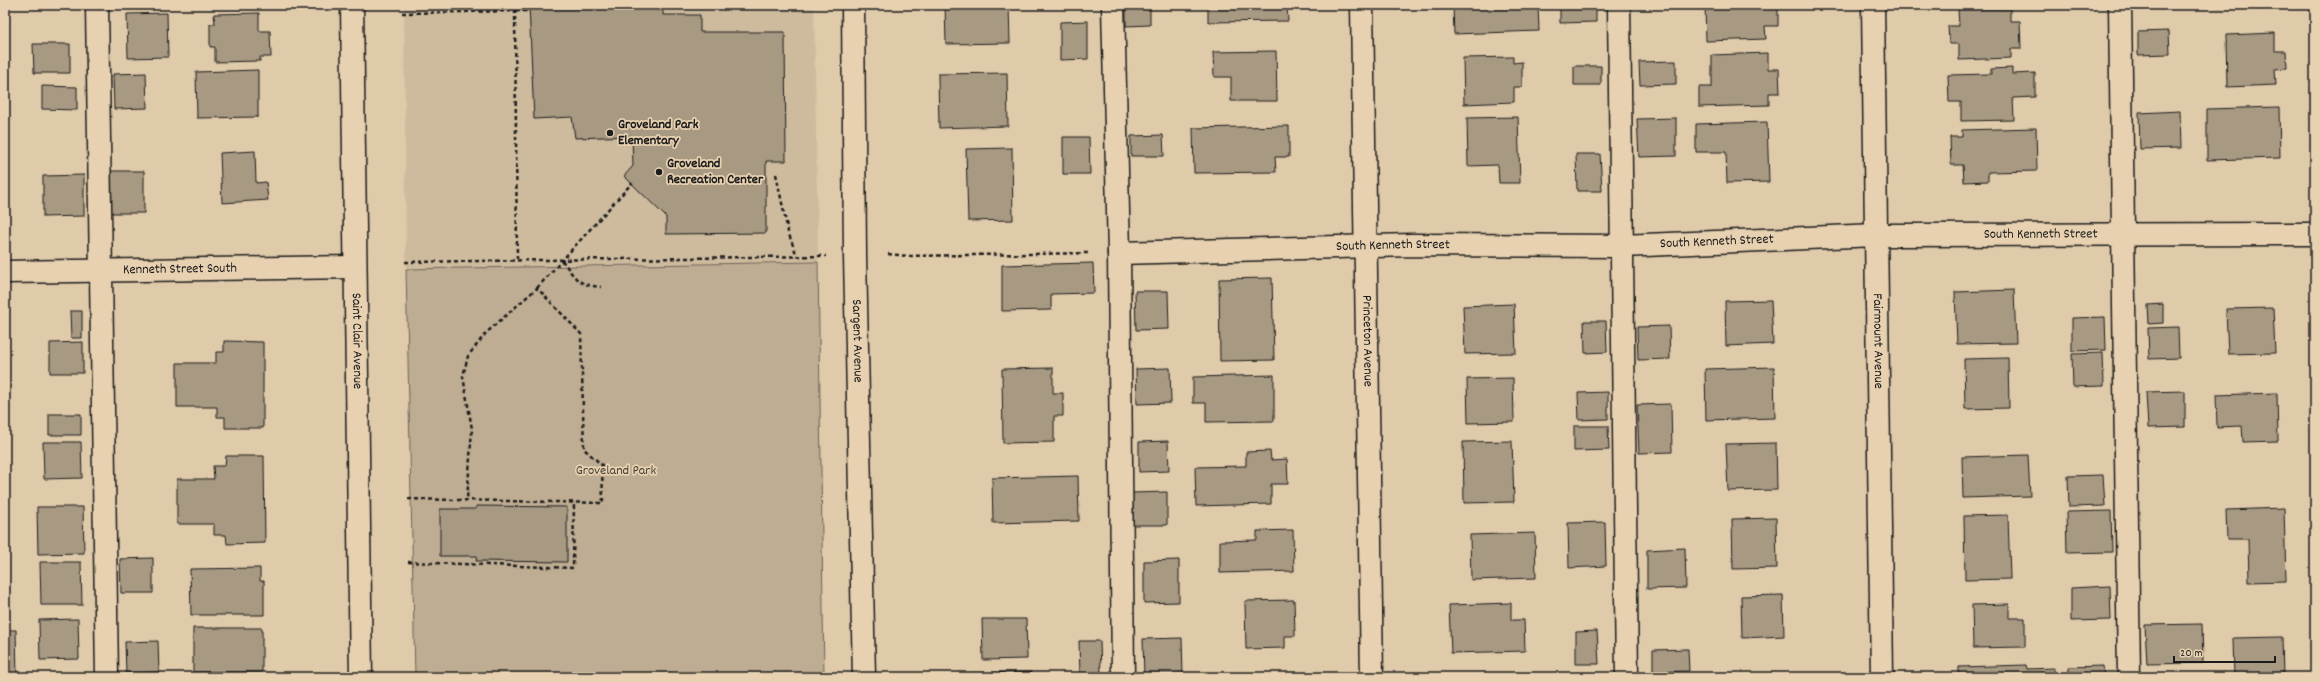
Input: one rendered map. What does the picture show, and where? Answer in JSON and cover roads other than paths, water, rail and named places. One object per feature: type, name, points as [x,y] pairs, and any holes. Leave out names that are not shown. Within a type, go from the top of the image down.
[{"type":"street","points":[[97,5],[107,677]]},
{"type":"street","name":"Saint Clair Avenue","points":[[352,5],[361,677]]},
{"type":"street","name":"Sargent Avenue","points":[[853,5],[855,264],[864,677]]},
{"type":"street","points":[[1113,5],[1119,253],[1123,677]]},
{"type":"street","name":"Princeton Avenue","points":[[1362,5],[1372,677]]},
{"type":"street","points":[[1619,5],[1627,677]]},
{"type":"street","name":"Fairmount Avenue","points":[[1873,5],[1882,677]]},
{"type":"street","points":[[2120,5],[2129,677]]},
{"type":"street","name":"South Kenneth Street","points":[[1119,253],[1366,246],[1622,246],[1876,235],[2315,234]]},
{"type":"street","name":"Kenneth Street South","points":[[5,272],[355,267]]},
{"type":"place","name":"Groveland Park Elementary","points":[[610,133]]},
{"type":"place","name":"Groveland Recreation Center","points":[[659,172]]},
{"type":"park label","name":"Groveland Park","points":[[616,471]]}]
